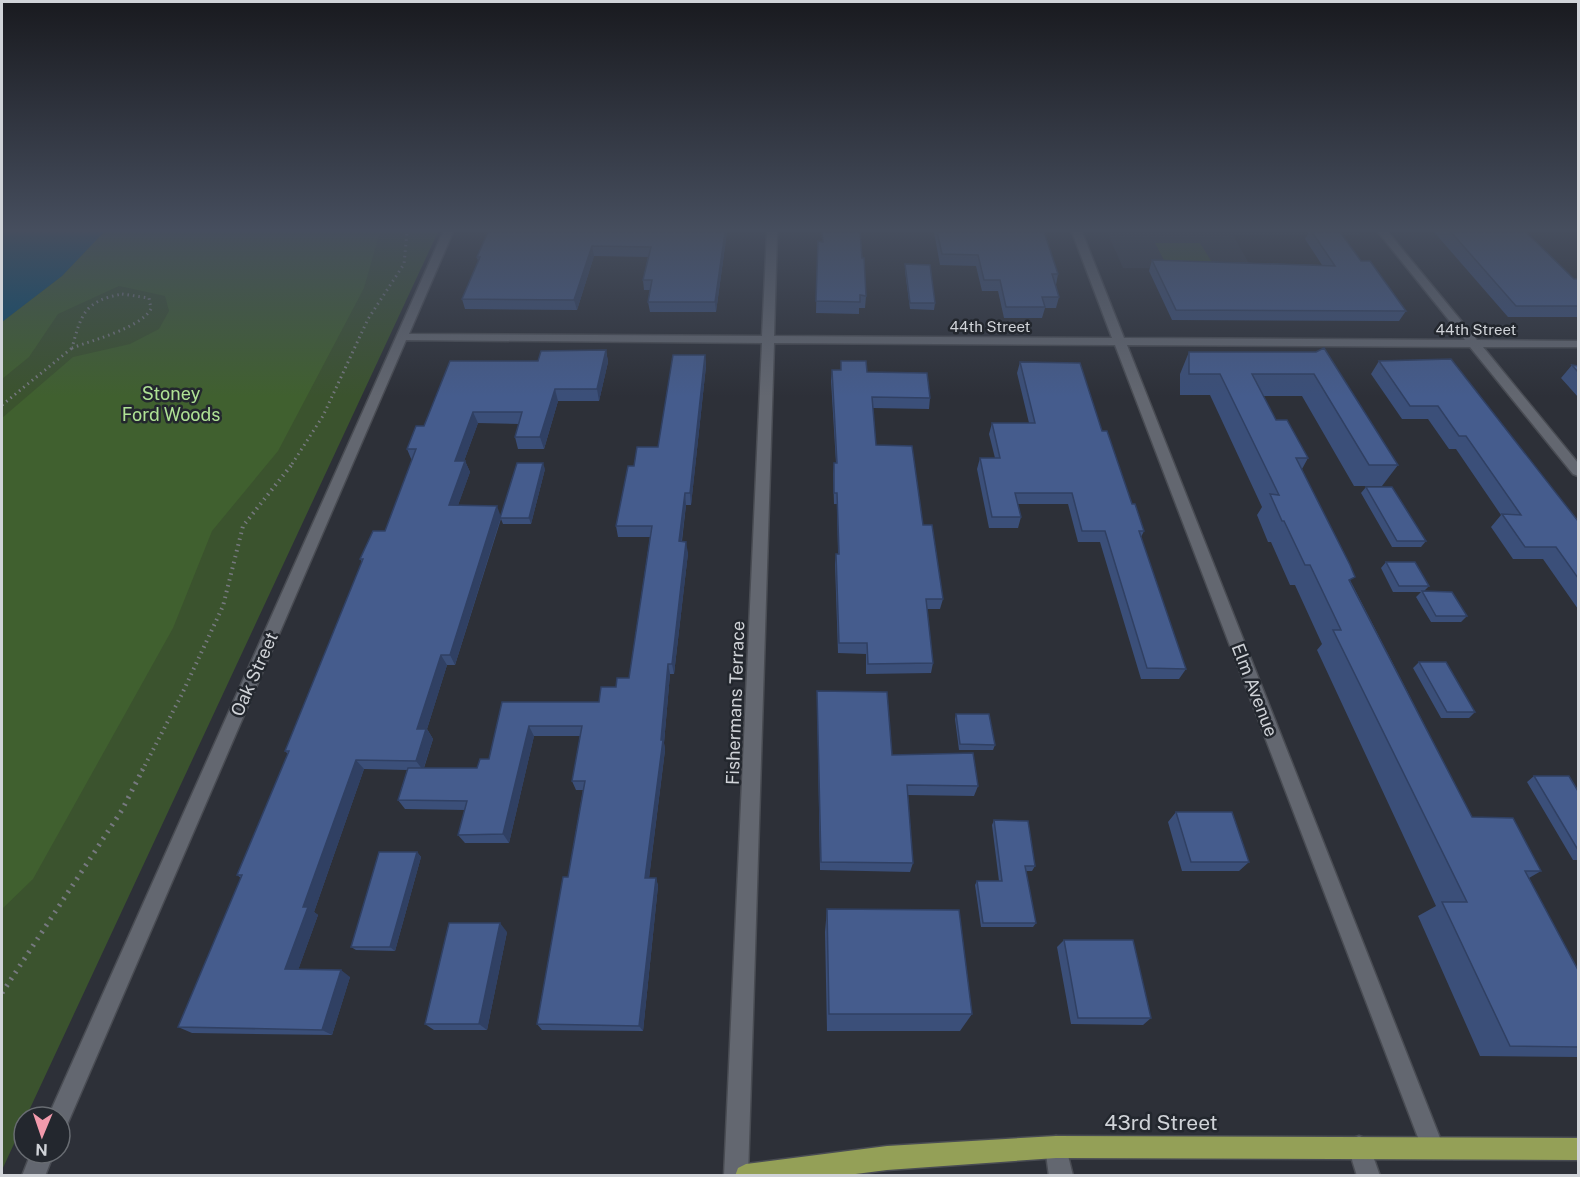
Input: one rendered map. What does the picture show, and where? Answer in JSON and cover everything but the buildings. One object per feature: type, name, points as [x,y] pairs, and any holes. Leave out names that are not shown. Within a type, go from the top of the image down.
[{"type":"main road","name":"43rd Street","points":[[746,1176],[887,1158],[1056,1147],[1578,1149]]},
{"type":"street","name":"Oak Street","points":[[64,1105],[424,287]]},
{"type":"street","name":"Fishermans Terrace","points":[[736,1176],[770,287]]},
{"type":"street","name":"Elm Avenue","points":[[1099,287],[1433,1148]]},
{"type":"street","points":[[1428,287],[1578,471]]},
{"type":"street","name":"44th Street","points":[[402,337],[1578,344]]},
{"type":"street","points":[[1056,1147],[1061,1176]]},
{"type":"street","points":[[1359,1148],[1369,1176]]},
{"type":"path","points":[[2,993],[122,810],[181,696],[223,606],[243,525],[302,451],[323,416],[368,319],[389,287]]},
{"type":"path","points":[[2,405],[72,348],[136,323],[147,316],[152,302],[142,294],[119,295],[104,298],[90,306],[82,315],[72,348]]},
{"type":"green space","name":"Stoney Ford Woods","points":[[2,287],[412,287],[32,1105],[12,1105],[12,1148],[2,1170]]},
{"type":"green space","points":[[48,287],[117,287],[58,314],[29,357],[2,379],[2,322]]},
{"type":"green space","points":[[123,287],[364,287],[278,451],[212,531],[173,628],[33,879],[2,909],[2,418],[73,357],[130,344],[159,329],[169,311],[165,296]]},
{"type":"water","points":[[2,287],[48,287],[2,322]]}]
